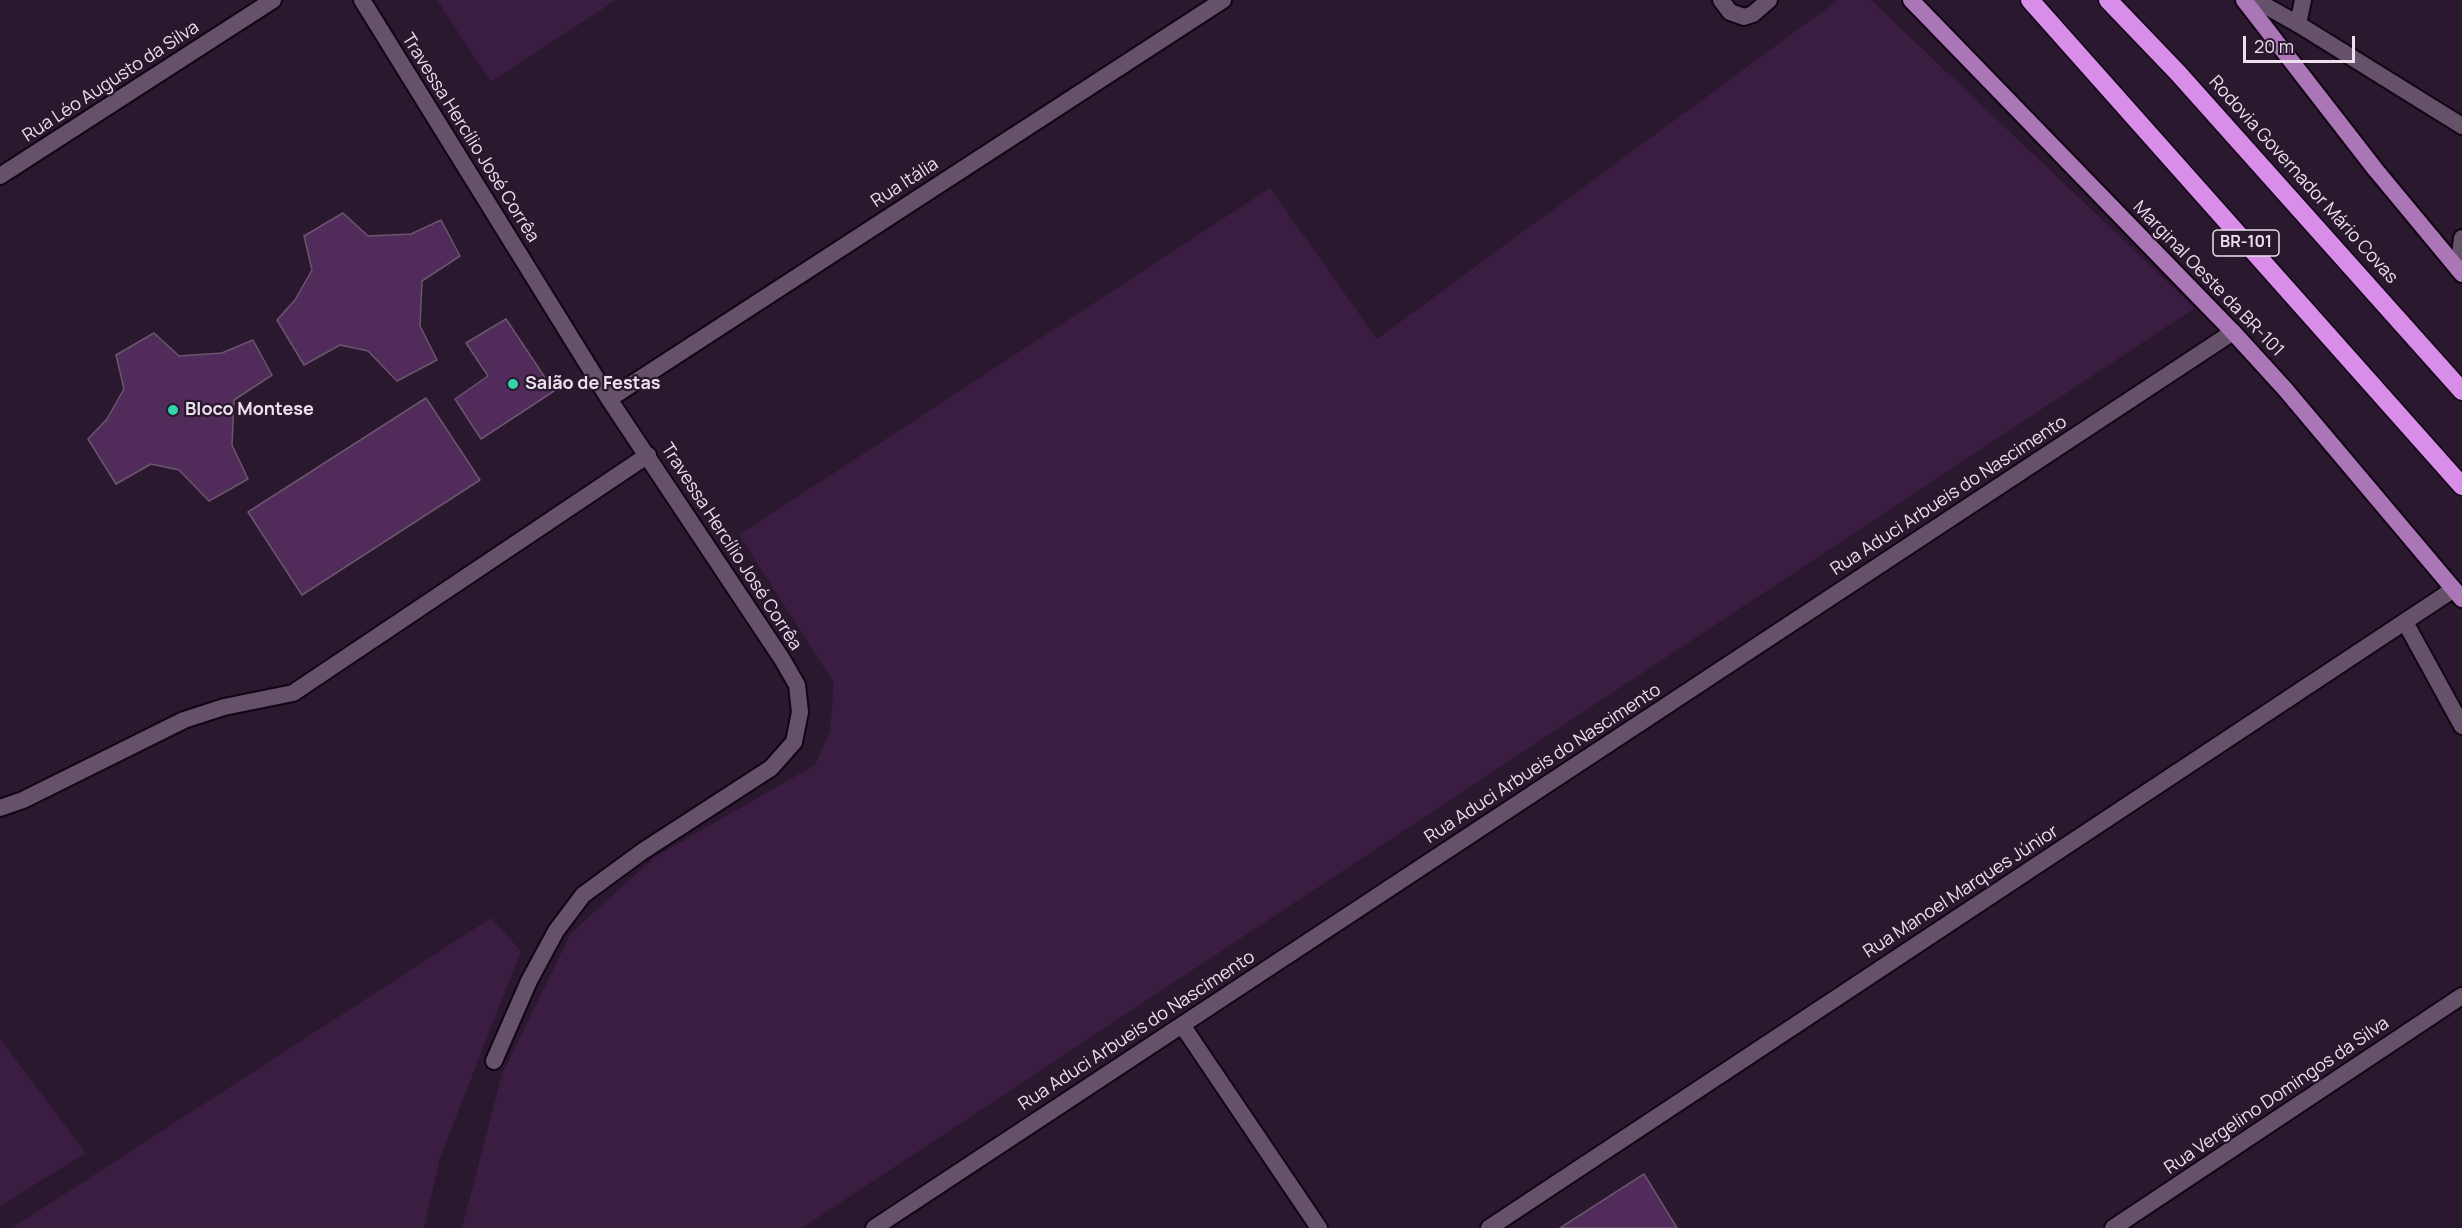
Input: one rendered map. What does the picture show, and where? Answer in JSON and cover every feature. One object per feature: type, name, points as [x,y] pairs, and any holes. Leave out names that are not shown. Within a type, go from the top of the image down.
[{"type":"highway","name":"BR-101","points":[[2030,0],[2462,486]]},
{"type":"highway","name":"Rodovia Governador Mário Covas","points":[[2108,0],[2178,73],[2462,391]]},
{"type":"main road","name":"Marginal Oeste da BR-101","points":[[1911,0],[2233,332],[2458,594]]},
{"type":"main road","points":[[2244,0],[2375,169],[2460,271]]},
{"type":"street","name":"Rua Léo Augusto da Silva","points":[[0,176],[273,0]]},
{"type":"street","name":"Travessa Hercílio José Corrêa","points":[[362,0],[609,399],[648,455],[797,685],[800,712],[794,742],[771,768],[643,851],[583,895],[556,931],[530,981],[494,1061]]},
{"type":"street","name":"Rua Itália","points":[[609,399],[1223,0]]},
{"type":"street","points":[[1721,0],[1730,12],[1743,17],[1753,14],[1769,0]]},
{"type":"street","points":[[2255,0],[2298,24],[2462,126]]},
{"type":"street","points":[[2298,24],[2303,0]]},
{"type":"street","points":[[2460,271],[2462,238]]},
{"type":"street","name":"Rua Aduci Arbueis do Nascimento","points":[[874,1228],[2233,332]]},
{"type":"street","points":[[0,808],[23,800],[184,720],[224,707],[293,693],[648,455]]},
{"type":"street","name":"Rua Manoel Marques Júnior","points":[[1489,1228],[2405,622],[2458,594]]},
{"type":"street","points":[[2405,622],[2462,726]]},
{"type":"street","name":"Rua Vergelino Domingos da Silva","points":[[2113,1228],[2462,996]]},
{"type":"street","points":[[1182,1025],[1319,1228]]},
{"type":"shaded area","points":[[437,0],[616,0],[491,82]]},
{"type":"shaded area","points":[[1838,0],[1871,0],[2195,308],[802,1228],[462,1228],[502,1074],[571,933],[655,857],[815,765],[830,731],[834,683],[739,535],[1270,188],[1377,339]]},
{"type":"shaded area","points":[[491,918],[521,951],[440,1158],[424,1228],[12,1228]]},
{"type":"shaded area","points":[[0,1039],[86,1153],[0,1206]]},
{"type":"building","points":[[343,213],[368,236],[411,234],[441,220],[460,256],[422,281],[420,326],[437,360],[397,381],[368,351],[340,345],[304,365],[277,320],[295,300],[312,270],[304,236]]},
{"type":"building","name":"Salão de Festas","points":[[506,319],[554,391],[481,439],[455,399],[488,376],[466,343]]},
{"type":"building","name":"Bloco Montese","points":[[154,333],[179,356],[222,353],[253,340],[272,375],[234,400],[232,445],[248,479],[209,501],[179,470],[151,464],[116,484],[88,439],[107,419],[124,389],[116,355]]},
{"type":"building","points":[[426,398],[480,480],[302,595],[248,512]]},
{"type":"building","points":[[1644,1174],[1677,1228],[1560,1228]]},
{"type":"place","name":"Salão de Festas","points":[[513,384]]},
{"type":"place","name":"Bloco Montese","points":[[173,410]]}]
